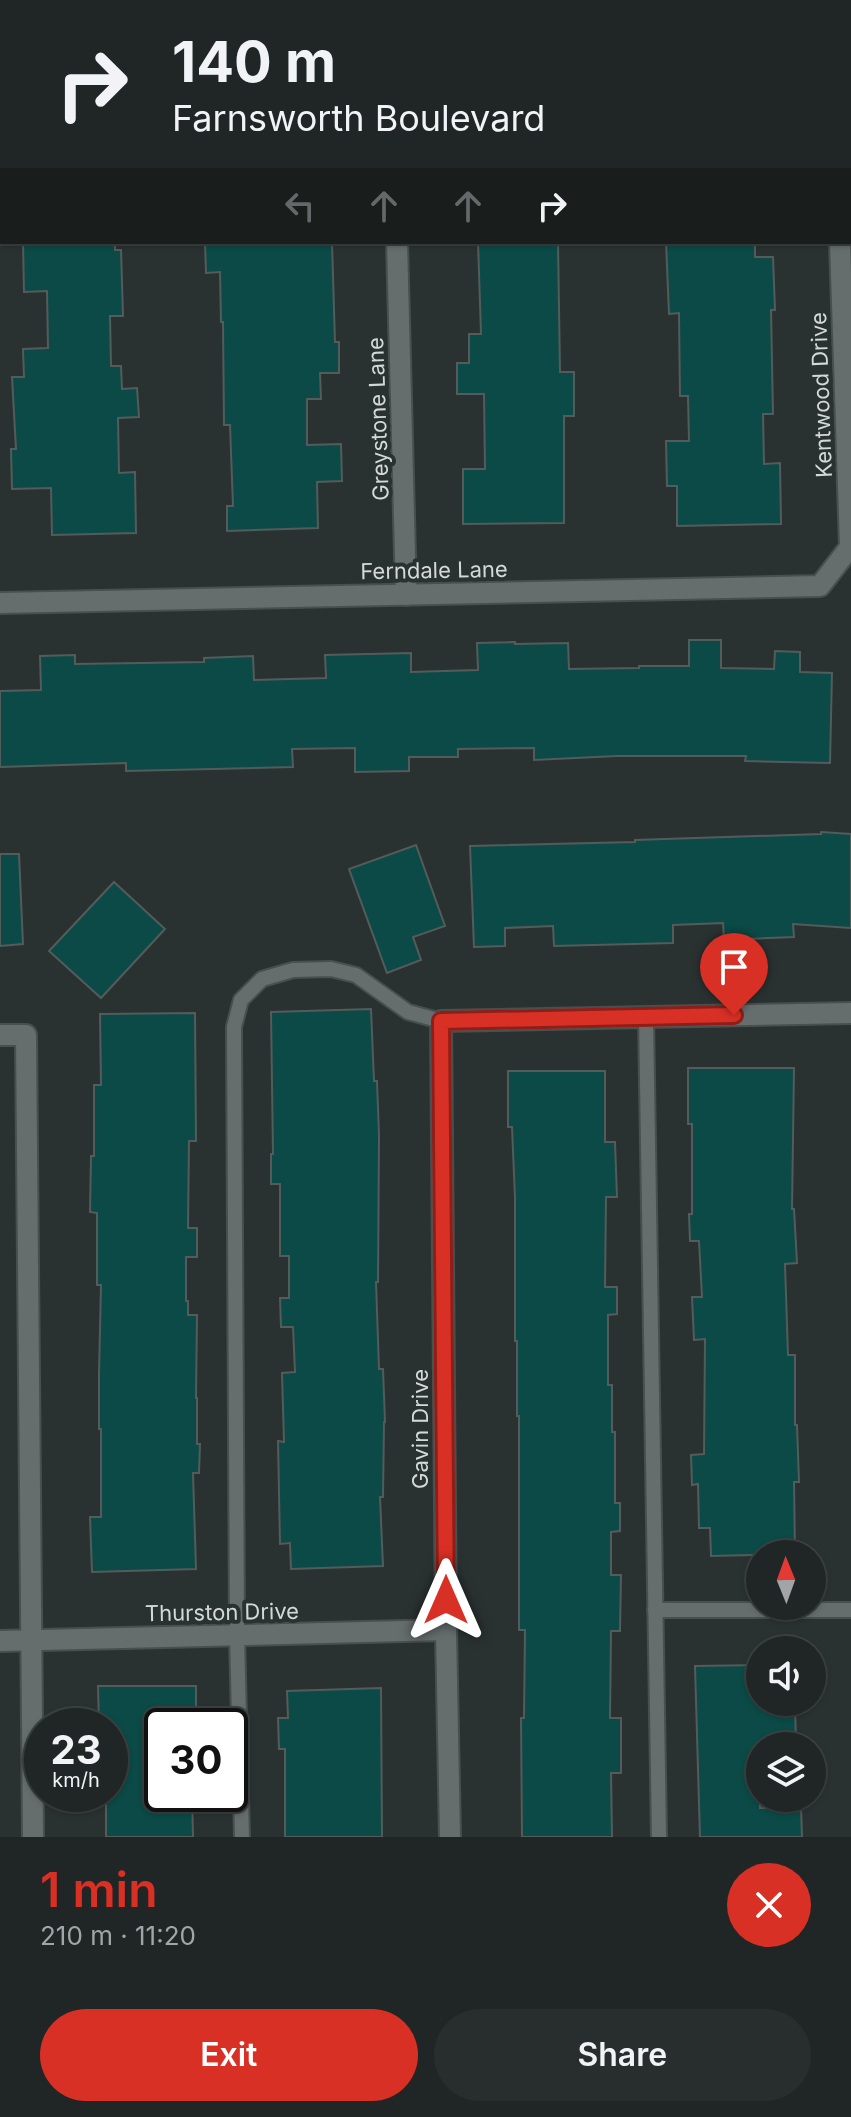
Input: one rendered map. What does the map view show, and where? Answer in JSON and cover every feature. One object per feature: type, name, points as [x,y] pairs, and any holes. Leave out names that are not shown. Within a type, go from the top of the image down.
[{"type":"street","name":"Greystone Lane","points":[[397,244],[406,595]]},
{"type":"street","name":"Kentwood Drive","points":[[840,244],[850,547]]},
{"type":"street","name":"Ferndale Lane","points":[[0,603],[820,586],[850,547]]},
{"type":"street","points":[[441,1021],[851,1013]]},
{"type":"street","name":"Gavin Drive","points":[[441,1021],[450,1837]]},
{"type":"street","points":[[0,1035],[26,1035],[33,1837]]},
{"type":"street","name":"Thurston Drive","points":[[0,1641],[446,1630]]},
{"type":"lane","points":[[242,1837],[237,1636],[234,1027],[241,1000],[262,979],[293,970],[331,969],[356,975],[408,1012],[441,1021]]},
{"type":"lane","points":[[646,1017],[659,1837]]},
{"type":"lane","points":[[655,1610],[851,1610]]},
{"type":"building","points":[[23,244],[115,244],[115,250],[121,250],[123,316],[110,316],[111,366],[121,366],[122,389],[137,388],[139,417],[118,418],[119,473],[135,472],[136,533],[52,535],[51,488],[12,489],[11,449],[16,449],[12,377],[24,377],[23,349],[48,348],[47,291],[24,292]]},
{"type":"building","points":[[205,244],[332,244],[339,373],[320,373],[321,399],[307,399],[307,445],[341,444],[342,481],[317,482],[318,528],[227,531],[227,506],[233,506],[230,425],[224,425],[220,272],[206,273]]},
{"type":"building","points":[[478,244],[558,244],[560,372],[574,372],[574,416],[564,416],[564,523],[463,524],[463,469],[485,469],[484,394],[457,394],[457,363],[469,363],[469,334],[481,334]]},
{"type":"building","points":[[666,244],[755,244],[755,257],[773,257],[773,414],[763,414],[764,464],[780,463],[781,524],[677,526],[677,486],[667,486],[666,441],[689,441],[688,396],[680,396],[679,313],[669,314]]},
{"type":"building","points":[[689,640],[721,640],[721,668],[774,669],[775,651],[800,652],[800,672],[832,673],[830,763],[745,761],[746,756],[617,756],[534,760],[534,748],[458,749],[458,757],[409,757],[409,771],[355,772],[355,748],[292,749],[293,767],[126,771],[126,763],[0,767],[0,691],[41,690],[40,656],[75,655],[75,664],[204,662],[204,658],[253,656],[254,680],[326,678],[325,655],[411,653],[411,672],[478,670],[477,643],[568,643],[569,669],[689,666]]},
{"type":"building","points":[[821,832],[851,834],[851,928],[793,924],[794,937],[724,940],[723,923],[673,925],[673,943],[554,946],[553,926],[505,928],[505,946],[474,947],[470,846],[635,842]]},
{"type":"building","points":[[416,845],[445,926],[413,937],[421,960],[387,973],[349,869]]},
{"type":"building","points":[[0,854],[19,854],[23,944],[0,946]]},
{"type":"building","points":[[114,882],[165,929],[101,998],[49,951]]},
{"type":"building","points":[[371,1009],[379,1135],[376,1282],[379,1369],[383,1369],[385,1422],[383,1497],[380,1497],[383,1566],[291,1569],[290,1543],[280,1544],[278,1441],[284,1442],[282,1373],[295,1372],[293,1327],[281,1327],[280,1298],[289,1298],[289,1256],[280,1256],[280,1184],[271,1184],[271,1012]]},
{"type":"building","points":[[195,1013],[196,1141],[189,1141],[188,1228],[197,1228],[197,1257],[186,1257],[186,1301],[188,1315],[197,1315],[197,1444],[200,1444],[199,1473],[193,1473],[196,1569],[92,1572],[90,1517],[101,1517],[101,1285],[97,1285],[97,1213],[90,1212],[94,1085],[101,1085],[100,1014]]},
{"type":"building","points":[[688,1068],[794,1068],[792,1209],[797,1263],[785,1264],[788,1355],[795,1355],[799,1482],[794,1482],[795,1540],[746,1540],[746,1555],[711,1556],[710,1528],[699,1528],[698,1484],[692,1485],[691,1455],[704,1454],[705,1339],[694,1340],[692,1297],[702,1297],[699,1241],[690,1241],[692,1124],[688,1124]]},
{"type":"building","points":[[508,1071],[605,1071],[605,1142],[615,1142],[617,1197],[606,1197],[605,1287],[617,1287],[617,1314],[608,1315],[608,1385],[612,1385],[612,1432],[615,1432],[615,1503],[620,1503],[620,1531],[611,1532],[611,1575],[621,1575],[620,1631],[611,1631],[610,1718],[621,1718],[621,1773],[611,1773],[612,1837],[522,1837],[521,1718],[524,1718],[525,1630],[519,1630],[515,1198],[512,1127],[508,1127]]},
{"type":"building","points":[[746,1665],[746,1716],[795,1716],[796,1732],[746,1732],[746,1812],[801,1812],[802,1837],[700,1837],[695,1666]]},
{"type":"building","points":[[98,1686],[196,1686],[196,1708],[144,1708],[144,1812],[192,1812],[193,1837],[106,1837],[106,1812],[128,1812],[128,1708],[99,1708]]},
{"type":"building","points":[[381,1688],[382,1837],[285,1837],[285,1749],[279,1749],[278,1718],[288,1718],[287,1691]]},
{"type":"route","points":[[446,1600],[441,1021],[734,1015]]}]
